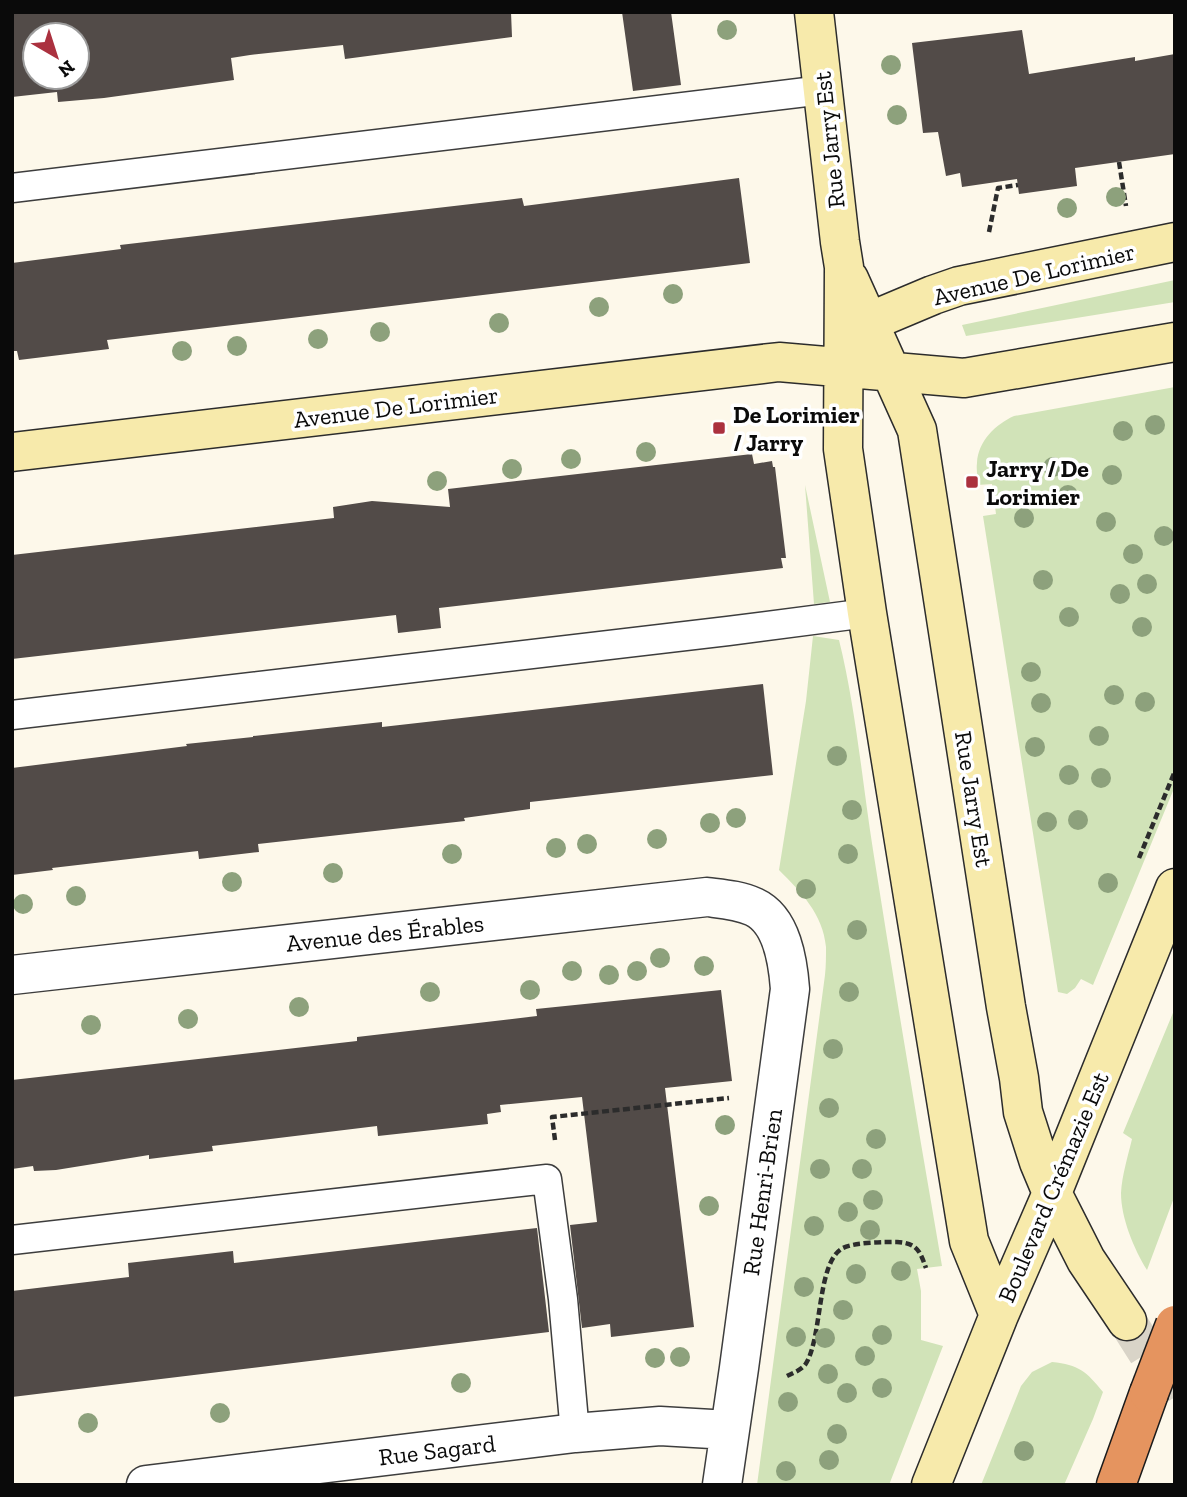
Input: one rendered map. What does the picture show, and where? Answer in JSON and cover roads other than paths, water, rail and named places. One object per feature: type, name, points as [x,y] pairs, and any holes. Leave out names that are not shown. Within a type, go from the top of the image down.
[{"type":"highway","points":[[1116,1485],[1175,1325]]},
{"type":"main road","name":"Rue Jarry Est","points":[[814,12],[851,341],[843,449],[969,1241],[999,1315]]},
{"type":"main road","name":"Avenue De Lorimier","points":[[12,452],[779,362],[851,341],[933,295],[959,286],[1175,242]]},
{"type":"main road","name":"Avenue De Lorimier","points":[[851,341],[890,372],[964,378],[1175,342]]},
{"type":"main road","name":"Rue Jarry Est","points":[[890,372],[917,430],[1023,1112],[1052,1193],[1086,1260],[1127,1321]]},
{"type":"main road","name":"Boulevard Crémazie Est","points":[[931,1485],[1175,888]]},
{"type":"street","name":"Avenue des Érables","points":[[12,975],[707,897],[733,900],[757,908]]},
{"type":"street","name":"Rue Henri-Brien","points":[[722,1485],[790,989],[783,945],[772,925],[757,908]]},
{"type":"street","name":"Rue Sagard","points":[[146,1485],[575,1433],[660,1426],[729,1430]]},
{"type":"lane","points":[[12,188],[823,90]]},
{"type":"lane","points":[[12,715],[728,631],[867,612]]},
{"type":"lane","points":[[12,1240],[547,1179],[563,1299],[575,1433]]},
{"type":"tunnel","points":[[1127,1321],[1175,1397]]},
{"type":"place","name":"De Lorimier / Jarry","points":[[719,428]]},
{"type":"place","name":"Jarry / De Lorimier","points":[[972,482]]}]
